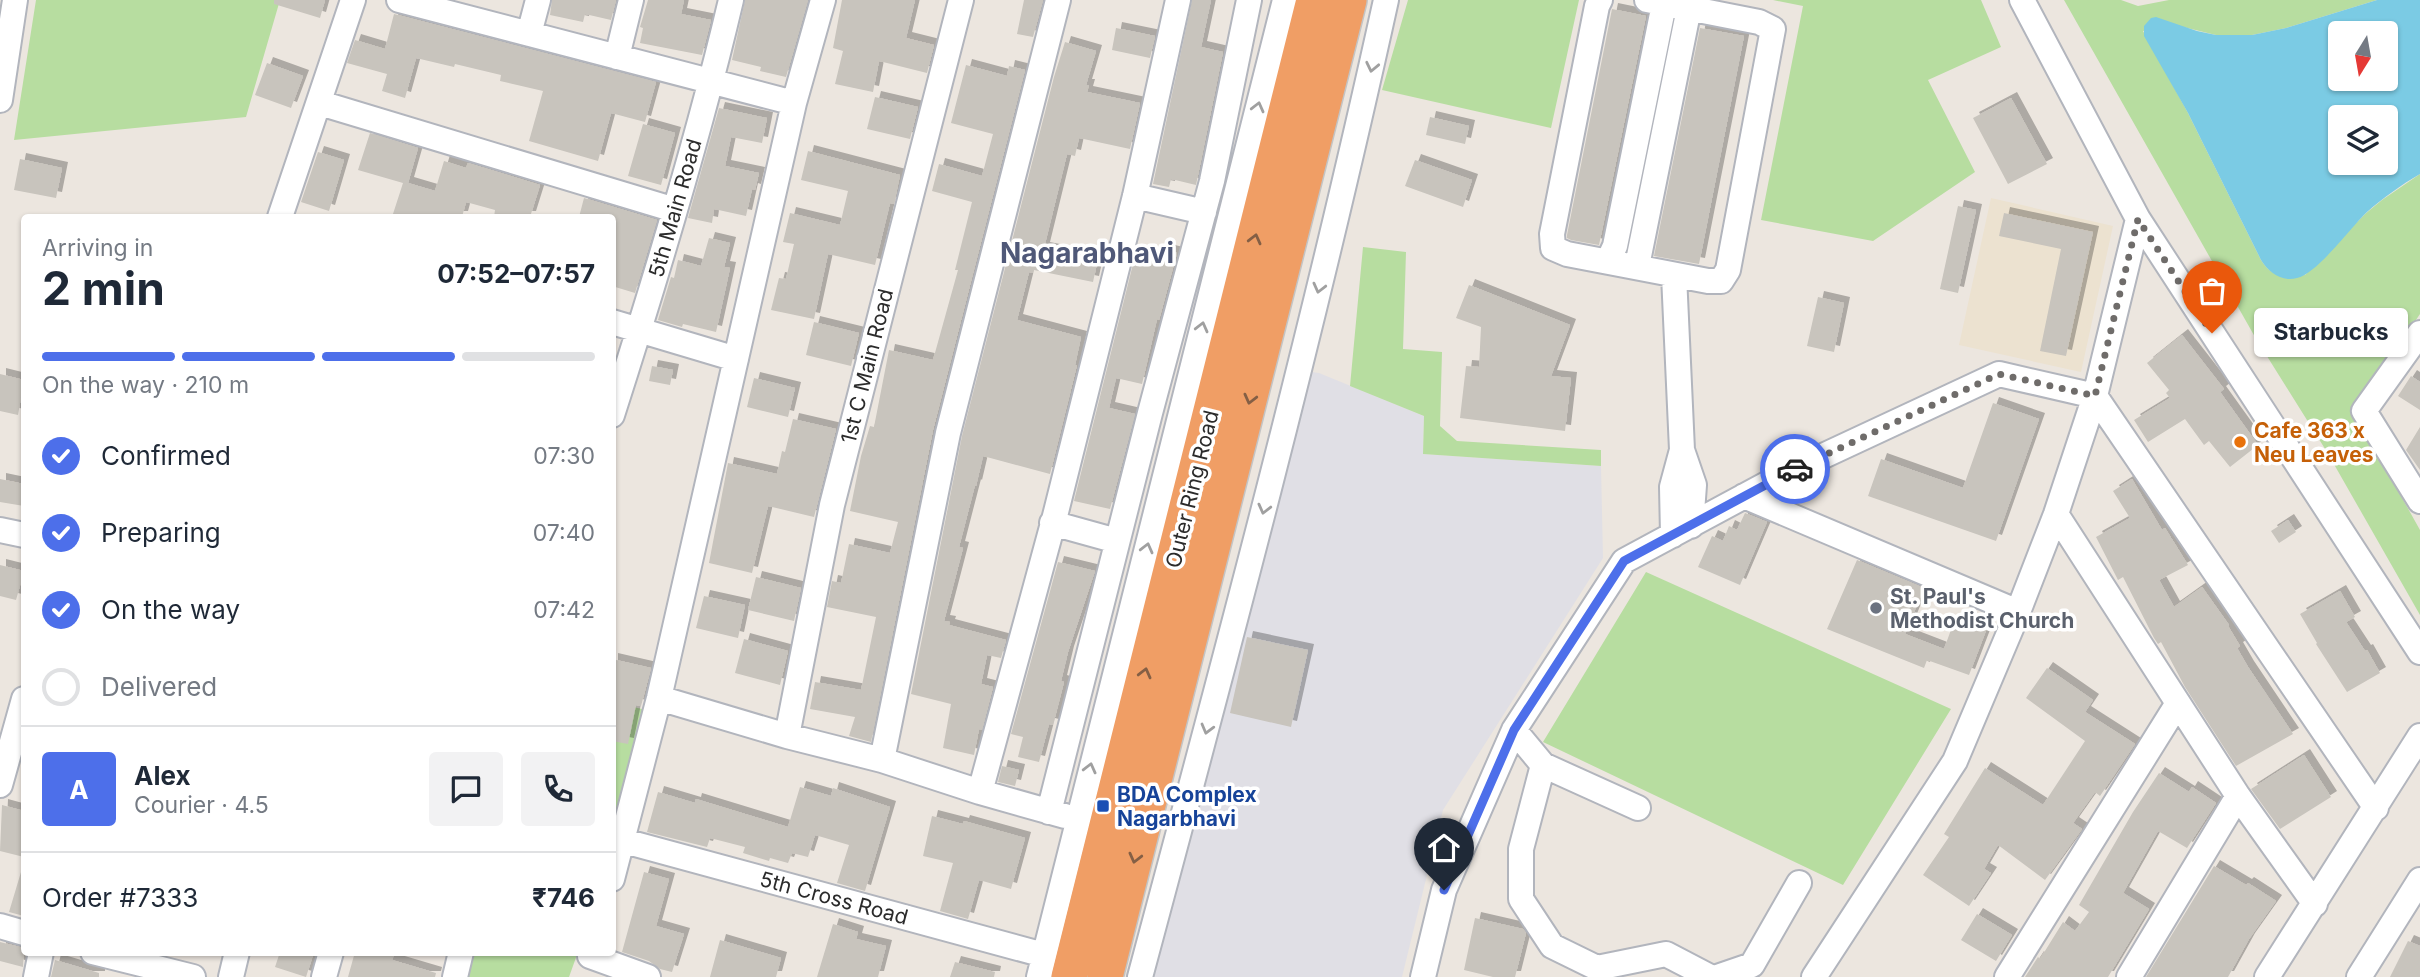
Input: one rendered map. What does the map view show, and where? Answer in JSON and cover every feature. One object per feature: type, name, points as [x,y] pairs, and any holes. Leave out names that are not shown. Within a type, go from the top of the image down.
[{"type":"highway","name":"Outer Ring Road","points":[[1051,970],[1076,889],[1295,81],[1314,0]]},
{"type":"highway","name":"Outer Ring Road","points":[[1105,977],[1349,0]]},
{"type":"street","points":[[0,100],[15,0]]},
{"type":"street","points":[[282,214],[353,0]]},
{"type":"street","points":[[399,0],[443,6],[529,34],[794,103]]},
{"type":"street","points":[[529,34],[538,0]]},
{"type":"street","points":[[617,57],[631,0]]},
{"type":"street","name":"5th Main Road","points":[[616,403],[675,210],[731,0]]},
{"type":"street","points":[[616,866],[659,698],[794,103],[823,0]]},
{"type":"street","name":"1st C Main Road","points":[[787,736],[832,505],[961,0]]},
{"type":"street","points":[[882,760],[948,433],[1058,0]]},
{"type":"street","points":[[980,792],[1055,516],[1135,196],[1178,0]]},
{"type":"street","points":[[1049,812],[1204,212],[1250,0]]},
{"type":"street","points":[[1076,889],[1077,819],[1285,0]]},
{"type":"street","points":[[1140,977],[1241,600],[1355,142],[1386,0]]},
{"type":"street","points":[[1600,0],[1552,234],[1553,248],[1567,254],[1708,281],[1721,281],[1728,270],[1773,29],[1759,22],[1656,2],[1615,246],[1608,261]]},
{"type":"street","points":[[2022,0],[2138,219],[2420,652]]},
{"type":"street","points":[[1637,266],[1689,8]]},
{"type":"street","points":[[320,103],[675,210]]},
{"type":"street","points":[[1135,196],[1204,212]]},
{"type":"street","points":[[1814,977],[1955,761],[2056,514],[2095,396],[2138,219]]},
{"type":"street","points":[[1674,275],[1682,450],[1672,487],[1682,531]]},
{"type":"street","points":[[616,323],[736,359]]},
{"type":"street","points":[[2420,333],[2364,411],[2420,501]]},
{"type":"street","points":[[1423,977],[1444,890],[1514,730],[1624,561],[1791,471],[1999,374],[2095,396],[2376,808]]},
{"type":"street","points":[[1744,496],[2018,612]]},
{"type":"street","points":[[2056,514],[2238,796],[2315,904]]},
{"type":"street","points":[[1052,523],[1117,541]]},
{"type":"street","points":[[0,530],[21,534]]},
{"type":"street","points":[[659,698],[787,736],[882,760],[980,792],[1077,819]]},
{"type":"street","points":[[2007,977],[2178,703]]},
{"type":"street","points":[[0,785],[21,710]]},
{"type":"street","points":[[1514,730],[1543,765],[1637,808]]},
{"type":"street","points":[[2267,977],[2420,736]]},
{"type":"street","points":[[1543,765],[1521,849],[1521,899],[1552,946],[1597,968],[1666,954],[1705,975],[1752,965],[1799,883]]},
{"type":"street","points":[[2129,977],[2238,796]]},
{"type":"street","name":"5th Cross Road","points":[[624,841],[1051,970]]},
{"type":"street","points":[[2359,977],[2420,880]]},
{"type":"street","points":[[0,926],[21,932]]},
{"type":"street","points":[[36,977],[40,956]]},
{"type":"street","points":[[107,956],[193,977]]},
{"type":"street","points":[[231,977],[236,956]]},
{"type":"street","points":[[324,977],[330,956]]},
{"type":"street","points":[[455,977],[460,956]]},
{"type":"street","points":[[587,962],[648,977]]},
{"type":"shaded area","points":[[1991,198],[2113,226],[2081,372],[1959,345]]},
{"type":"shaded area","points":[[1304,371],[1319,373],[1424,416],[1423,454],[1601,466],[1603,558],[1443,810],[1402,977],[1149,977]]},
{"type":"green space","points":[[36,0],[280,0],[246,117],[14,140]]},
{"type":"green space","points":[[1408,0],[1579,0],[1551,128],[1382,90]]},
{"type":"green space","points":[[1773,0],[1981,0],[2001,47],[1928,80],[1975,172],[1873,241],[1761,220],[1803,6]]},
{"type":"green space","points":[[2064,0],[2121,0],[2138,6],[2169,0],[2377,0],[2286,28],[2252,35],[2216,35],[2179,26],[2143,31],[2188,113],[2261,260],[2275,274],[2305,275],[2365,214],[2420,174],[2420,314],[2354,412],[2420,530],[2420,615],[2327,452],[2255,337]]},
{"type":"green space","points":[[1363,247],[1406,252],[1403,349],[1442,352],[1440,426],[1457,441],[1601,450],[1601,466],[1423,454],[1424,416],[1350,386]]},
{"type":"green space","points":[[1646,572],[1951,709],[1843,885],[1543,742]]},
{"type":"green space","points":[[616,703],[646,710],[616,831]]},
{"type":"green space","points":[[470,956],[577,956],[569,977],[465,977]]},
{"type":"water","points":[[2377,0],[2420,0],[2420,174],[2367,212],[2314,268],[2297,278],[2286,279],[2276,275],[2261,260],[2188,113],[2144,36],[2144,26],[2151,18],[2156,17],[2216,35],[2252,35],[2286,28]]},
{"type":"building","points":[[274,0],[325,0],[320,18],[274,4]]},
{"type":"building","points":[[552,0],[616,0],[611,20],[585,14],[583,22],[550,15]]},
{"type":"building","points":[[648,0],[684,0],[681,14],[711,20],[702,55],[640,43],[643,28],[640,27]]},
{"type":"building","points":[[745,0],[808,0],[786,77],[732,60]]},
{"type":"building","points":[[842,0],[915,0],[906,38],[934,45],[927,73],[879,61],[873,92],[835,84],[843,51],[833,48]]},
{"type":"building","points":[[1024,0],[1043,0],[1033,37],[1017,34]]},
{"type":"building","points":[[1192,0],[1211,0],[1201,47],[1223,52],[1196,185],[1171,179],[1169,187],[1153,184]]},
{"type":"building","points":[[1612,9],[1646,16],[1599,245],[1571,240],[1567,235]]},
{"type":"building","points":[[394,14],[656,82],[645,122],[611,113],[598,161],[529,141],[543,91],[500,81],[501,75],[416,58],[405,98],[382,91],[387,74],[347,63],[355,40],[385,49]]},
{"type":"building","points":[[1116,28],[1155,36],[1150,58],[1112,50]]},
{"type":"building","points":[[1700,28],[1744,36],[1699,264],[1654,256]]},
{"type":"building","points":[[1065,42],[1096,51],[1086,85],[1089,85],[1087,92],[1140,103],[1130,149],[1079,138],[1075,156],[1067,154],[1044,248],[1098,259],[1093,282],[1034,270],[1033,273],[1029,272],[1017,320],[1081,337],[1077,365],[1050,474],[983,456],[959,547],[963,548],[944,621],[950,622],[949,625],[1006,640],[1001,658],[987,655],[981,684],[993,687],[982,730],[979,729],[974,755],[943,748],[951,704],[911,694],[962,436]]},
{"type":"building","points":[[267,63],[303,76],[291,108],[255,95]]},
{"type":"building","points":[[966,65],[1007,76],[1009,66],[1025,70],[933,430],[871,742],[849,736],[855,717],[810,709],[815,682],[861,690],[876,617],[827,607],[832,581],[841,583],[849,544],[890,553],[898,522],[850,511],[861,456],[870,426],[874,427],[889,350],[933,360],[958,270],[955,270],[972,202],[932,191],[939,164],[982,176],[993,134],[951,123]]},
{"type":"building","points":[[875,97],[918,107],[910,139],[867,129]]},
{"type":"building","points":[[2011,98],[2047,164],[2008,184],[1973,118]]},
{"type":"building","points":[[719,108],[767,118],[762,143],[731,137],[725,166],[759,173],[746,216],[714,209],[712,223],[688,218]]},
{"type":"building","points":[[1430,117],[1469,126],[1465,144],[1426,135]]},
{"type":"building","points":[[643,124],[675,133],[661,185],[628,176]]},
{"type":"building","points":[[370,133],[418,148],[408,183],[435,191],[444,161],[466,168],[468,163],[540,185],[531,214],[494,214],[495,210],[466,202],[463,214],[393,214],[403,183],[358,170]]},
{"type":"building","points":[[808,151],[900,175],[894,204],[890,203],[875,265],[828,254],[814,319],[771,310],[779,278],[786,279],[794,244],[783,242],[790,213],[840,225],[848,191],[801,180]]},
{"type":"building","points":[[318,152],[344,160],[329,211],[301,202]]},
{"type":"building","points":[[20,159],[62,168],[56,198],[14,190]]},
{"type":"building","points":[[1415,160],[1472,180],[1463,207],[1405,186]]},
{"type":"building","points":[[584,198],[657,220],[635,293],[616,287],[616,214],[580,214]]},
{"type":"building","points":[[1958,206],[1976,210],[1958,293],[1940,289]]},
{"type":"building","points":[[2004,213],[2093,232],[2066,356],[2040,351],[2061,249],[1999,236]]},
{"type":"building","points":[[709,238],[730,243],[724,267],[730,268],[716,332],[658,320],[678,260],[701,266]]},
{"type":"building","points":[[1161,249],[1177,253],[1159,320],[1157,319],[1142,384],[1116,378],[1109,408],[1135,414],[1110,509],[1074,501],[1136,252],[1159,256]]},
{"type":"building","points":[[1469,285],[1570,325],[1551,376],[1571,378],[1565,431],[1460,418],[1466,366],[1479,367],[1481,327],[1456,318]]},
{"type":"building","points":[[1818,297],[1844,303],[1834,352],[1807,346]]},
{"type":"building","points":[[814,322],[859,333],[851,366],[806,355]]},
{"type":"building","points":[[2182,335],[2224,389],[2220,392],[2258,445],[2230,467],[2209,441],[2204,445],[2185,419],[2148,442],[2134,420],[2170,398],[2166,393],[2169,390],[2147,363]]},
{"type":"building","points":[[652,366],[673,370],[670,385],[649,381]]},
{"type":"building","points":[[0,374],[21,379],[18,415],[0,411]]},
{"type":"building","points":[[2411,376],[2420,382],[2420,410],[2398,396]]},
{"type":"building","points":[[754,378],[795,388],[788,417],[747,407]]},
{"type":"building","points":[[1993,403],[2039,419],[1996,541],[1868,496],[1881,459],[1963,488]]},
{"type":"building","points":[[793,419],[836,429],[814,517],[768,506],[752,573],[709,563],[728,463],[777,474]]},
{"type":"building","points":[[2420,427],[2420,470],[2406,450]]},
{"type":"building","points":[[0,479],[21,483],[21,506],[0,502]]},
{"type":"building","points":[[2132,479],[2162,530],[2165,528],[2188,565],[2159,580],[2174,607],[2202,587],[2229,625],[2240,646],[2237,648],[2248,667],[2293,734],[2236,766],[2185,687],[2161,642],[2158,644],[2154,638],[2123,577],[2118,580],[2096,537],[2130,518],[2113,491]]},
{"type":"building","points":[[1745,513],[1767,522],[1740,585],[1698,567],[1712,536],[1723,541],[1729,526],[1737,530]]},
{"type":"building","points":[[2288,520],[2296,532],[2279,543],[2271,531]]},
{"type":"building","name":"St. Paul's Methodist Church","points":[[1857,560],[1924,588],[1905,634],[1944,649],[1956,616],[1987,628],[1969,675],[1927,660],[1924,668],[1827,629]]},
{"type":"building","points":[[1058,562],[1095,571],[1068,652],[1061,681],[1064,682],[1053,725],[1049,724],[1039,762],[1018,757],[1023,737],[1011,734]]},
{"type":"building","points":[[0,565],[21,570],[16,600],[0,596]]},
{"type":"building","points":[[756,577],[801,588],[794,621],[748,610]]},
{"type":"building","points":[[2340,591],[2355,617],[2346,622],[2380,673],[2347,692],[2300,614]]},
{"type":"building","points":[[704,596],[745,605],[738,638],[696,628]]},
{"type":"building","points":[[1247,637],[1308,650],[1291,727],[1230,713]]},
{"type":"building","points":[[744,639],[788,651],[780,685],[735,673]]},
{"type":"building","points":[[616,660],[651,668],[641,706],[636,705],[628,744],[616,742]]},
{"type":"building","points":[[2047,668],[2093,700],[2085,712],[2135,744],[2100,796],[2095,792],[2073,823],[2082,829],[2045,880],[1998,845],[1984,869],[1991,873],[1969,906],[1923,875],[1949,837],[1944,834],[1985,768],[2043,805],[2085,741],[2026,698]]},
{"type":"building","points":[[2304,755],[2331,797],[2280,829],[2251,789]]},
{"type":"building","points":[[1002,766],[1019,770],[1015,786],[998,782]]},
{"type":"building","points":[[2159,773],[2189,792],[2192,787],[2216,803],[2187,848],[2158,831],[2123,893],[2149,909],[2108,977],[2025,977],[2038,957],[2040,959],[2063,922],[2075,931],[2089,912],[2079,905]]},
{"type":"building","points":[[800,787],[831,796],[833,788],[890,807],[865,891],[837,883],[849,845],[815,835],[808,857],[792,853],[788,863],[770,858],[769,861],[743,853],[745,847],[710,838],[707,847],[647,832],[658,792],[695,803],[696,799],[788,827]]},
{"type":"building","points":[[2,805],[21,810],[21,856],[0,851]]},
{"type":"building","points":[[932,816],[963,824],[964,821],[1025,838],[1011,889],[979,880],[968,919],[940,911],[953,863],[923,856]]},
{"type":"building","points":[[2214,866],[2276,901],[2249,939],[2228,977],[2146,977]]},
{"type":"building","points":[[21,872],[21,915],[9,912]]},
{"type":"building","points":[[644,872],[669,879],[656,926],[684,934],[672,972],[622,952]]},
{"type":"building","points":[[1977,914],[2012,935],[1996,961],[1961,940]]},
{"type":"building","points":[[1475,918],[1523,929],[1526,933],[1515,977],[1493,977],[1464,970]]},
{"type":"building","points":[[833,924],[858,932],[856,939],[886,946],[878,977],[817,977]]},
{"type":"building","points":[[720,940],[781,958],[776,977],[710,977]]},
{"type":"building","points":[[2408,941],[2420,946],[2420,977],[2390,977]]},
{"type":"building","points":[[0,942],[21,947],[23,967],[0,961]]},
{"type":"building","points":[[279,956],[313,956],[306,977],[275,967]]},
{"type":"building","points":[[354,956],[394,956],[392,960],[436,973],[435,977],[348,977]]},
{"type":"building","points":[[55,960],[99,973],[99,977],[51,977]]},
{"type":"building","points":[[955,962],[995,972],[994,977],[950,977]]},
{"type":"way so far","points":[[1795,469],[1999,374],[2095,396],[2138,219],[2212,333]]},
{"type":"place","name":"Starbucks","points":[[2212,333]]},
{"type":"place","name":"Cafe 363 x Neu Leaves","points":[[2240,442]]},
{"type":"place","name":"St. Paul's Methodist Church","points":[[1876,608]]},
{"type":"place","name":"BDA Complex Nagarbhavi","points":[[1103,806]]},
{"type":"district","name":"Nagarabhavi","points":[[1087,253]]},
{"type":"route","points":[[1444,890],[1514,730],[1624,561],[1795,469]]}]
